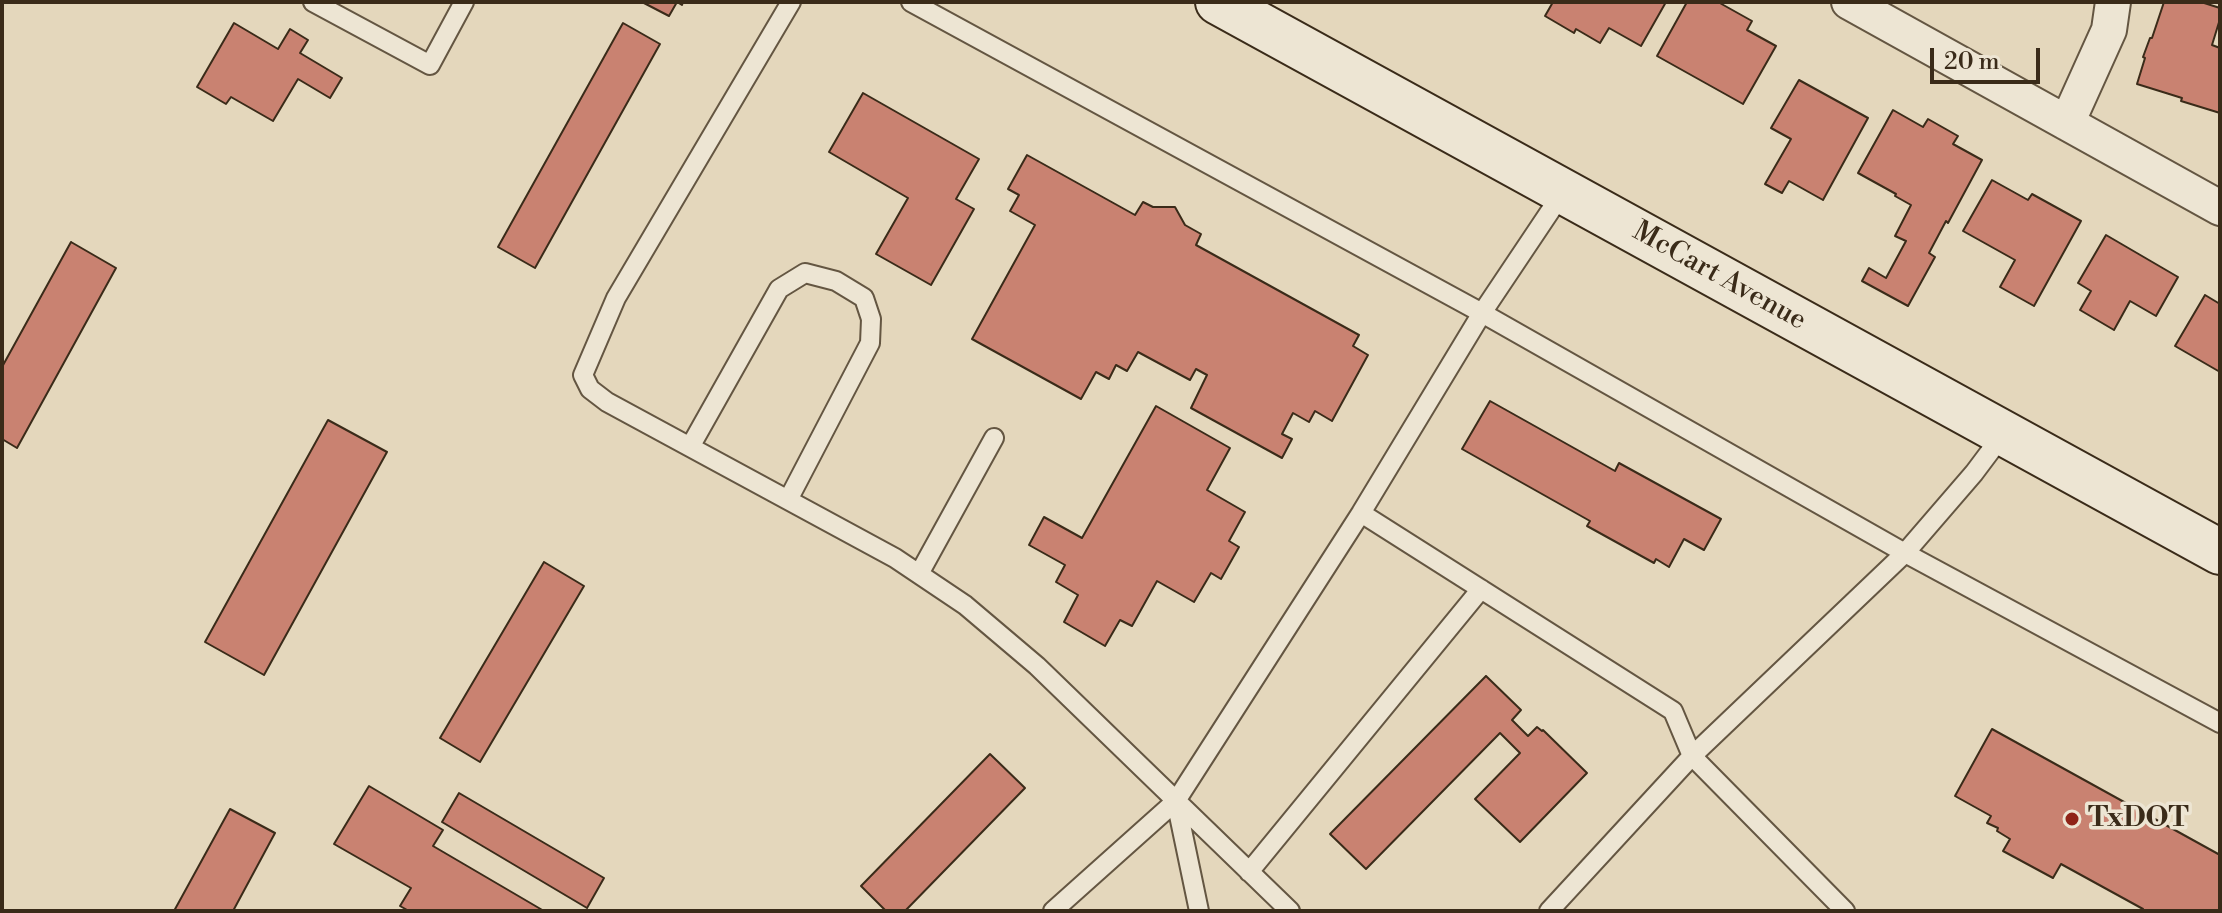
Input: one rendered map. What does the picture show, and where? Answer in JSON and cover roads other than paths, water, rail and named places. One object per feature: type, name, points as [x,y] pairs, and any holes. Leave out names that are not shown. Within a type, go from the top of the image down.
[{"type":"main road","name":"McCart Avenue","points":[[1218,2],[2220,552]]},
{"type":"street","points":[[1849,2],[2220,208]]},
{"type":"street","points":[[2067,123],[2109,30],[2113,2]]},
{"type":"lane","points":[[313,2],[430,65],[464,2]]},
{"type":"lane","points":[[791,2],[616,298],[583,375],[590,389],[607,402],[895,558],[965,605],[1037,666],[1290,911]]},
{"type":"lane","points":[[911,2],[1482,313],[1905,553],[2220,723]]},
{"type":"lane","points":[[1053,911],[1176,801],[1361,513],[1482,313],[1563,192]]},
{"type":"lane","points":[[690,447],[779,289],[805,273],[836,281],[864,298],[871,319],[870,343],[788,500]]},
{"type":"lane","points":[[1549,911],[1692,756],[1905,553],[2004,433]]},
{"type":"lane","points":[[919,574],[994,438]]},
{"type":"lane","points":[[1361,513],[1673,711],[1692,756],[1845,911]]},
{"type":"lane","points":[[1249,872],[1481,589]]},
{"type":"lane","points":[[1176,801],[1199,911]]},
{"type":"place","name":"TxDOT","points":[[2072,819]]}]
